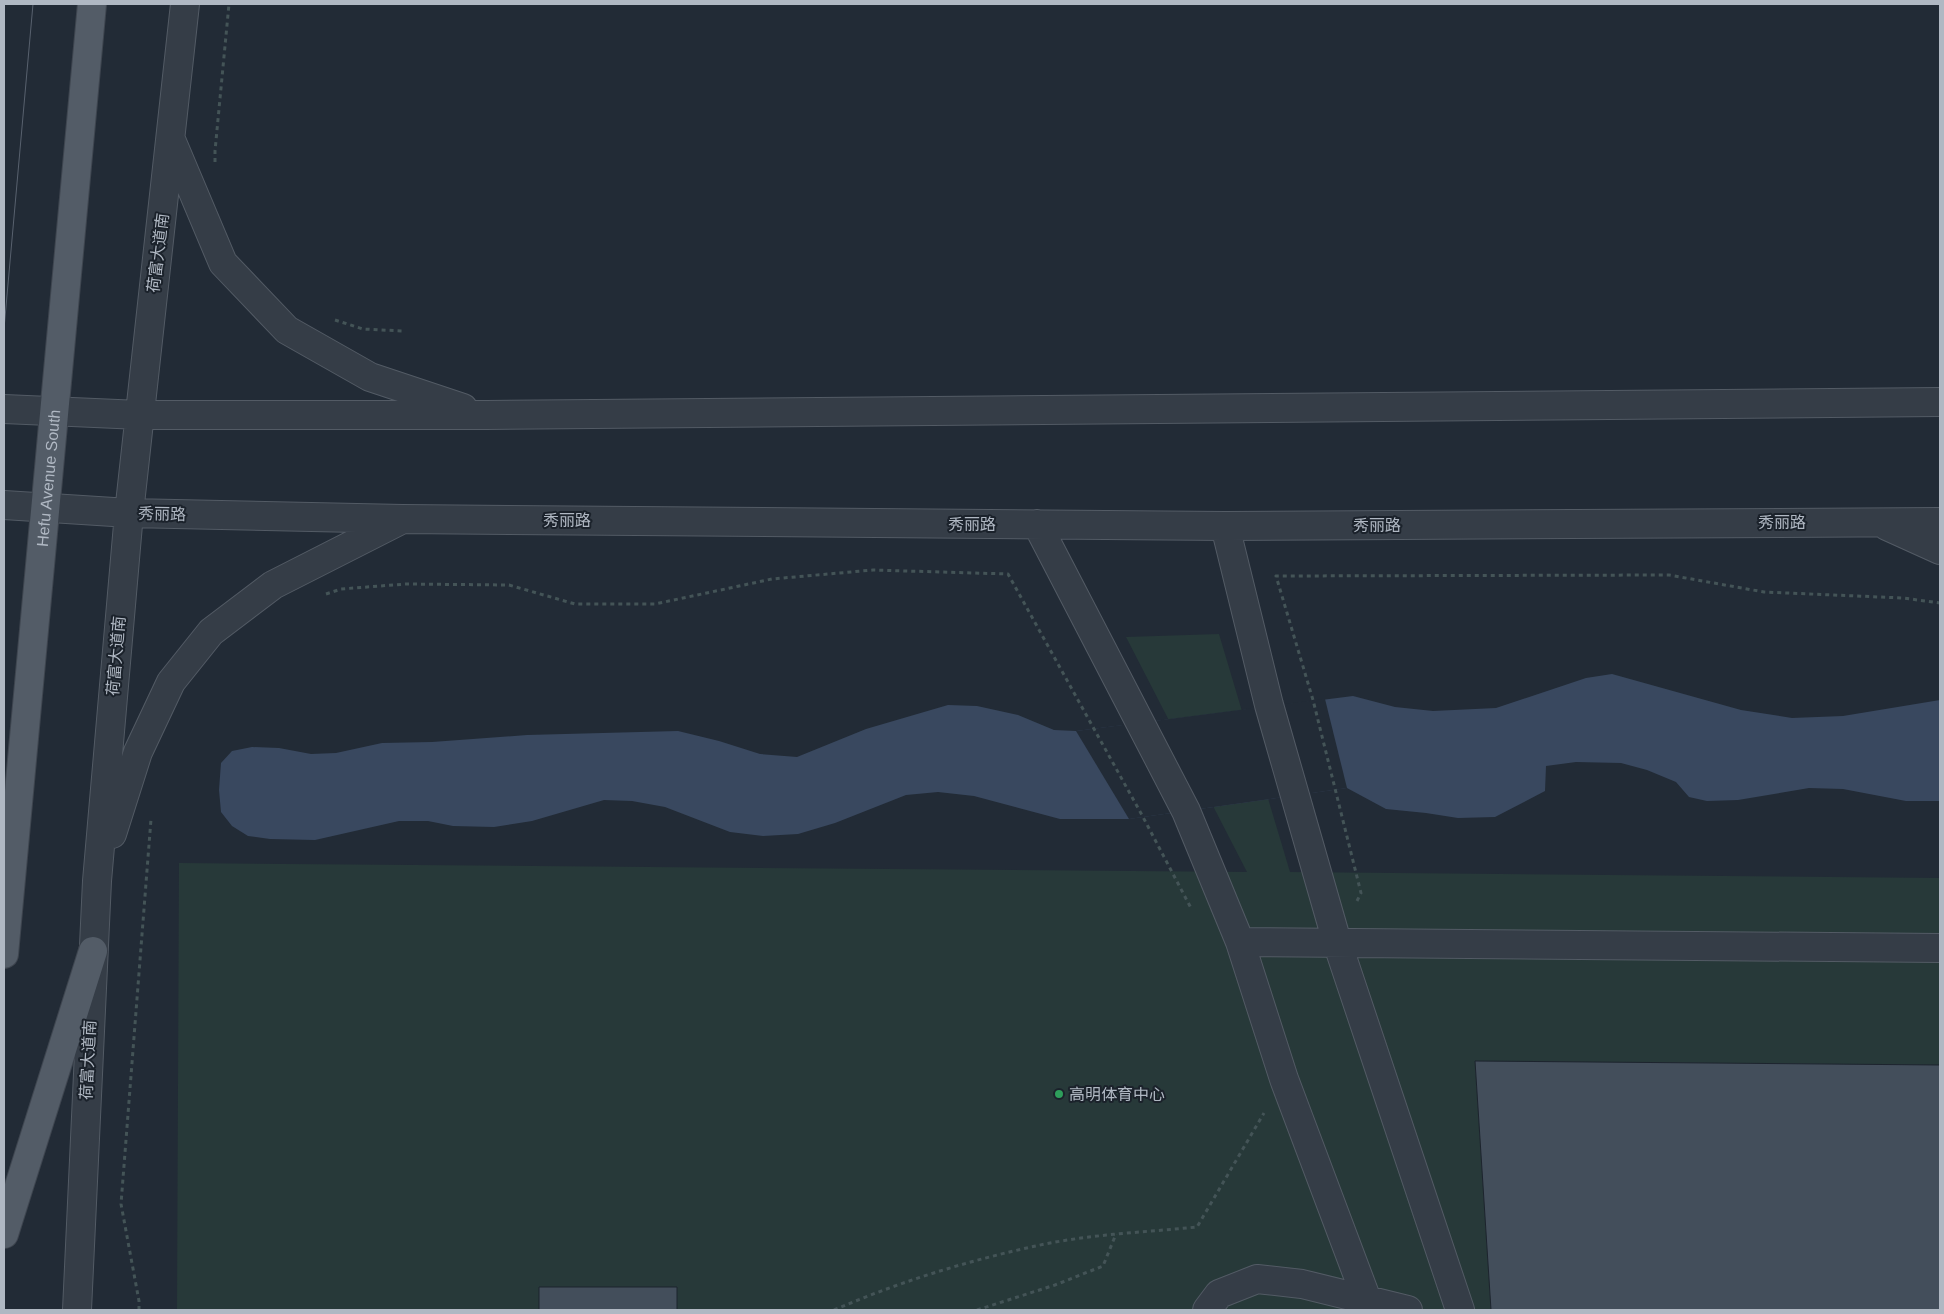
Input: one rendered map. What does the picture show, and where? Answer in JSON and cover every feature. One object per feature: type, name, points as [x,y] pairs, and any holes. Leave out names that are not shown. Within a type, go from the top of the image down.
[{"type":"main road","name":"Hefu Avenue South","points":[[4,954],[92,4]]},
{"type":"main road","points":[[4,1234],[93,951]]},
{"type":"street","name":"荷富大道南","points":[[77,1310],[97,880],[129,513],[172,140],[185,4]]},
{"type":"street","points":[[172,140],[223,263],[287,330],[370,377],[486,415]]},
{"type":"street","points":[[4,409],[140,415],[486,415],[1940,402]]},
{"type":"street","name":"秀丽路","points":[[4,505],[129,513],[403,519],[1225,526],[1940,522]]},
{"type":"street","points":[[97,880],[138,752],[171,682],[211,632],[273,585],[403,519]]},
{"type":"street","points":[[1879,522],[1940,550]]},
{"type":"street","points":[[1037,524],[1186,811],[1240,942],[1284,1079],[1367,1300]]},
{"type":"street","points":[[1225,526],[1293,795],[1337,942],[1460,1310]]},
{"type":"street","points":[[1240,942],[1940,948]]},
{"type":"street","points":[[1207,1310],[1219,1294],[1257,1279],[1302,1284],[1408,1310]]},
{"type":"path","points":[[216,169],[215,150],[229,4]]},
{"type":"path","points":[[334,320],[363,329],[402,331]]},
{"type":"path","points":[[324,595],[342,589],[406,584],[509,585],[575,604],[654,604],[772,579],[873,570],[1008,574],[1143,817]]},
{"type":"path","points":[[1337,942],[1361,893],[1313,700],[1276,576],[1669,575],[1764,592],[1903,598],[1940,603]]},
{"type":"path","points":[[139,1310],[139,1301],[121,1204],[151,817]]},
{"type":"path","points":[[834,1310],[870,1295],[972,1261],[1046,1243],[1116,1234],[1197,1227],[1284,1079]]},
{"type":"path","points":[[977,1310],[1055,1285],[1103,1266],[1116,1234]]},
{"type":"shaded area","name":"高明体育中心","points":[[1219,634],[1290,872],[1940,878],[1940,1310],[177,1310],[179,863],[1247,872],[1126,637]]},
{"type":"water","points":[[1612,674],[1741,710],[1792,718],[1843,716],[1940,700],[1940,801],[1906,801],[1843,789],[1809,788],[1738,800],[1707,801],[1689,797],[1676,782],[1647,770],[1621,763],[1576,762],[1546,766],[1545,791],[1495,817],[1458,818],[1386,809],[1347,788],[1129,819],[1060,819],[974,796],[938,792],[906,795],[835,823],[798,834],[763,836],[730,832],[665,807],[632,801],[604,800],[532,821],[494,827],[453,826],[428,821],[399,821],[315,840],[270,839],[248,836],[232,826],[221,812],[219,790],[221,763],[232,751],[252,747],[279,748],[311,754],[336,753],[382,743],[432,742],[527,735],[678,731],[760,754],[797,757],[866,729],[948,705],[977,706],[1018,715],[1054,730],[1076,731],[1353,696],[1395,707],[1433,711],[1496,708],[1586,678]]},
{"type":"pier","points":[[1325,699],[1347,788],[1129,819],[1076,731]]},
{"type":"building","points":[[1475,1061],[1940,1065],[1940,1310],[1491,1310]]},
{"type":"building","points":[[539,1287],[677,1287],[677,1310],[539,1310]]},
{"type":"tram line","points":[[4,329],[33,4]]},
{"type":"place","name":"高明体育中心","points":[[1059,1094]]}]
